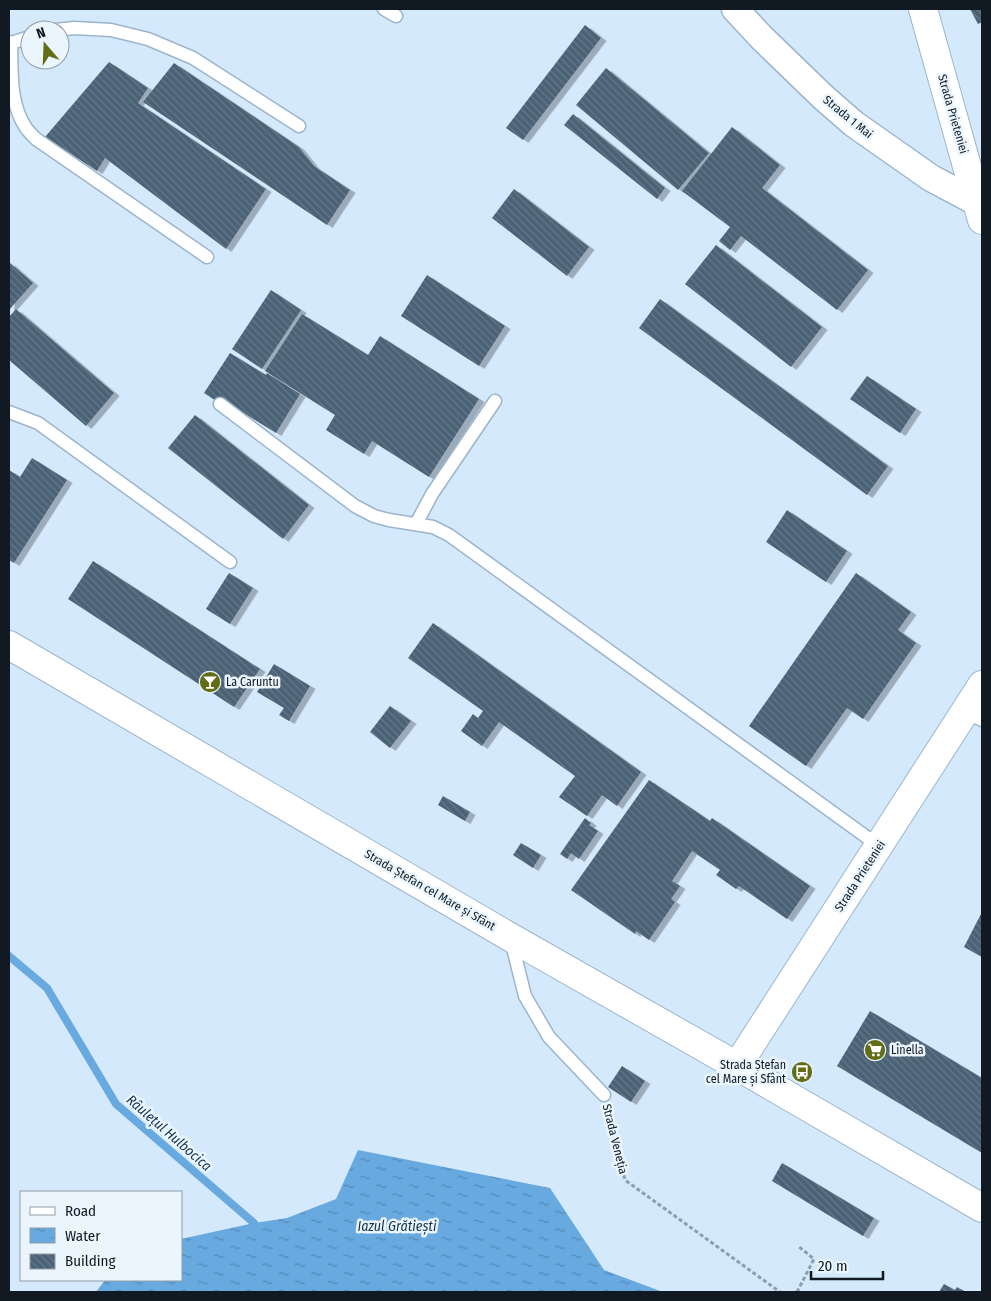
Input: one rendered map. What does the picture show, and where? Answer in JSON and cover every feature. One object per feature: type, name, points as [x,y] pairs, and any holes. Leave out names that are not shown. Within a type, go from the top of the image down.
[{"type":"street","name":"Strada 1 Mai","points":[[735,9],[816,91],[854,124],[931,178],[979,197]]},
{"type":"street","name":"Strada Prieteniei","points":[[923,9],[979,197]]},
{"type":"street","name":"Strada Ștefan cel Mare și Sfânt","points":[[9,645],[510,937],[982,1208]]},
{"type":"street","name":"Strada Prieteniei","points":[[737,1066],[879,846],[974,716],[982,685]]},
{"type":"lane","points":[[384,9],[396,16]]},
{"type":"lane","points":[[70,28],[111,30],[148,39],[193,58],[299,126]]},
{"type":"lane","points":[[10,42],[15,104],[26,128],[36,140],[207,257]]},
{"type":"lane","points":[[416,524],[432,494],[495,401]]},
{"type":"lane","points":[[220,404],[355,506],[374,516],[433,527],[449,534],[879,846]]},
{"type":"lane","points":[[9,412],[38,423],[230,562]]},
{"type":"lane","name":"Strada Veneția","points":[[510,937],[525,996],[549,1037],[604,1095]]},
{"type":"path","name":"Strada Veneția","points":[[604,1095],[625,1180],[780,1292]]},
{"type":"path","points":[[797,1292],[814,1260],[798,1246]]},
{"type":"water","name":"Iazul Grătiești","points":[[358,1150],[550,1188],[604,1270],[663,1292],[96,1292],[104,1281],[182,1281],[182,1239],[254,1223],[287,1218],[336,1199]]},
{"type":"building","points":[[970,9],[982,9],[982,22],[978,24]]},
{"type":"building","points":[[585,25],[601,38],[523,140],[506,128]]},
{"type":"building","points":[[109,62],[148,88],[138,103],[266,189],[226,249],[105,158],[97,171],[45,137]]},
{"type":"building","points":[[174,63],[299,147],[314,166],[350,190],[327,225],[143,102]]},
{"type":"building","points":[[606,68],[709,153],[678,190],[576,105]]},
{"type":"building","points":[[573,114],[665,188],[657,199],[564,125]]},
{"type":"building","points":[[732,127],[780,165],[762,188],[868,270],[837,310],[741,236],[730,250],[719,241],[730,227],[682,191]]},
{"type":"building","points":[[514,189],[589,247],[567,276],[492,218]]},
{"type":"building","points":[[716,245],[822,327],[791,367],[685,284]]},
{"type":"building","points":[[9,262],[33,283],[9,310]]},
{"type":"building","points":[[427,275],[505,326],[479,366],[401,316]]},
{"type":"building","points":[[271,290],[301,310],[262,369],[232,349]]},
{"type":"building","points":[[660,299],[888,466],[867,495],[639,328]]},
{"type":"building","points":[[16,309],[114,393],[86,426],[9,360],[9,317]]},
{"type":"building","points":[[302,314],[368,355],[380,336],[479,399],[429,477],[372,441],[364,454],[326,430],[335,415],[265,371]]},
{"type":"building","points":[[230,353],[300,394],[276,433],[242,412],[239,416],[204,393]]},
{"type":"building","points":[[867,376],[916,409],[900,433],[850,399]]},
{"type":"building","points":[[195,415],[309,505],[283,539],[168,448]]},
{"type":"building","points":[[32,458],[67,480],[14,563],[9,560],[9,470],[20,477]]},
{"type":"building","points":[[787,510],[847,551],[826,582],[766,542]]},
{"type":"building","points":[[93,561],[260,669],[234,707],[68,599]]},
{"type":"building","points":[[229,573],[253,588],[230,624],[206,609]]},
{"type":"building","points":[[856,573],[911,612],[898,630],[916,643],[863,719],[847,708],[806,766],[749,726]]},
{"type":"building","points":[[433,623],[641,772],[617,806],[602,795],[587,816],[559,797],[575,776],[499,722],[482,746],[461,731],[473,714],[478,718],[483,711],[408,658]]},
{"type":"building","points":[[274,664],[310,686],[289,721],[279,715],[284,708],[257,692]]},
{"type":"building","points":[[390,706],[411,721],[390,748],[370,732]]},
{"type":"building","points":[[649,780],[710,821],[712,818],[810,886],[787,919],[739,886],[736,889],[716,875],[720,870],[692,851],[672,881],[680,886],[671,899],[675,902],[649,940],[636,931],[635,934],[571,890]]},
{"type":"building","points":[[443,796],[470,812],[465,821],[438,805]]},
{"type":"building","points":[[585,818],[591,823],[589,825],[598,831],[579,859],[571,853],[567,859],[560,854]]},
{"type":"building","points":[[521,843],[541,855],[533,868],[513,855]]},
{"type":"building","points":[[982,912],[982,957],[964,947]]},
{"type":"building","points":[[870,1011],[982,1078],[982,1153],[837,1066]]},
{"type":"building","points":[[622,1066],[645,1081],[631,1102],[608,1087]]},
{"type":"building","points":[[782,1163],[874,1218],[863,1236],[772,1181]]},
{"type":"building","points":[[944,1284],[955,1290],[957,1287],[966,1292],[939,1292]]},
{"type":"waterway","name":"Râulețul Hulbocica","points":[[9,956],[47,988],[116,1104],[254,1223]]},
{"type":"place","name":"La Caruntu","points":[[210,682]]},
{"type":"place","name":"Linella","points":[[875,1050]]},
{"type":"place","name":"Strada Ștefan cel Mare și Sfânt","points":[[802,1072]]}]
